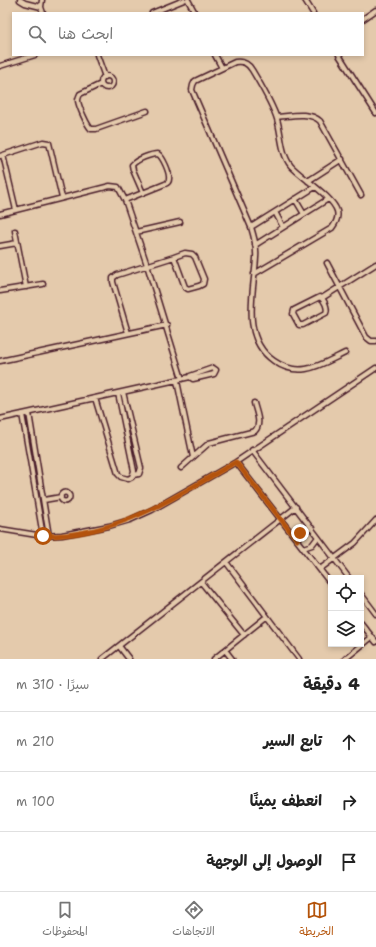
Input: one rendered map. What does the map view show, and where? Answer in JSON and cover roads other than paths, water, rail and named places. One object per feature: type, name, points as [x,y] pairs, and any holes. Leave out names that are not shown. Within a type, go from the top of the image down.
[{"type":"lane","points":[[20,0],[25,3],[41,7]]},
{"type":"lane","points":[[42,0],[41,7],[43,12]]},
{"type":"lane","points":[[154,12],[184,0]]},
{"type":"lane","points":[[188,0],[194,12]]},
{"type":"lane","points":[[305,0],[312,12]]},
{"type":"lane","points":[[364,18],[376,10]]},
{"type":"lane","points":[[0,66],[31,56]]},
{"type":"lane","points":[[97,56],[105,76]]},
{"type":"lane","points":[[216,56],[222,68]]},
{"type":"lane","points":[[340,56],[376,113]]},
{"type":"lane","points":[[254,274],[332,228],[336,222],[337,212],[328,199],[289,163],[283,146],[277,117],[249,65],[240,61],[195,81],[192,90],[251,227],[256,258],[254,274],[252,294],[253,330],[260,347],[269,357],[286,367],[306,370],[314,368],[345,353]]},
{"type":"lane","points":[[105,76],[101,80],[101,84],[83,93],[79,97],[79,102],[89,128],[96,129],[147,111]]},
{"type":"lane","points":[[101,84],[107,88],[112,85],[112,78],[105,76]]},
{"type":"lane","points":[[277,117],[308,116],[318,119],[342,159],[360,195]]},
{"type":"lane","points":[[16,210],[1,156],[43,142],[49,144],[62,198]]},
{"type":"lane","points":[[125,200],[143,193],[165,184],[169,180],[169,175],[162,158],[158,154],[153,154],[135,162],[132,165],[143,193]]},
{"type":"lane","points":[[308,181],[342,159]]},
{"type":"lane","points":[[0,214],[113,185],[120,188],[148,265],[182,379]]},
{"type":"lane","points":[[251,227],[315,187]]},
{"type":"lane","points":[[295,199],[304,214]]},
{"type":"lane","points":[[255,245],[328,199]]},
{"type":"lane","points":[[275,212],[283,227]]},
{"type":"lane","points":[[136,232],[180,222]]},
{"type":"lane","points":[[15,231],[26,287]]},
{"type":"lane","points":[[0,246],[17,243]]},
{"type":"lane","points":[[128,333],[113,282],[114,278],[117,275],[148,265],[174,257],[188,253],[195,257],[204,279],[203,284],[186,288],[174,257]]},
{"type":"lane","points":[[328,263],[366,337],[371,341],[376,341]]},
{"type":"lane","points":[[322,298],[327,310],[326,313],[303,325],[299,325],[293,314],[294,310],[322,298],[376,264]]},
{"type":"lane","points":[[0,291],[43,284]]},
{"type":"lane","points":[[0,362],[167,325]]},
{"type":"lane","points":[[0,419],[177,381],[213,368],[216,370],[214,374],[193,379],[190,377]]},
{"type":"lane","points":[[0,529],[49,536],[77,533],[130,520],[152,510],[236,462],[376,368]]},
{"type":"lane","points":[[177,381],[193,457]]},
{"type":"lane","points":[[95,398],[118,474],[128,479],[133,475],[137,475],[141,470],[123,392]]},
{"type":"lane","points":[[118,394],[134,471],[133,475]]},
{"type":"lane","points":[[181,468],[209,443],[255,431],[259,422],[254,403]]},
{"type":"lane","points":[[29,413],[49,536]]},
{"type":"lane","points":[[22,414],[43,536]]},
{"type":"lane","points":[[123,418],[129,417]]},
{"type":"lane","points":[[128,443],[134,441]]},
{"type":"lane","points":[[252,450],[347,575]]},
{"type":"lane","points":[[236,462],[328,580]]},
{"type":"lane","points":[[44,500],[61,497]]},
{"type":"lane","points":[[102,659],[296,507]]},
{"type":"lane","points":[[320,569],[355,543],[376,520]]},
{"type":"lane","points":[[297,540],[302,531],[312,528]]},
{"type":"lane","points":[[303,548],[312,544],[318,536]]},
{"type":"lane","points":[[226,562],[299,659]]},
{"type":"lane","points":[[201,582],[244,635]]},
{"type":"lane","points":[[364,598],[376,614]]},
{"type":"lane","points":[[214,659],[266,617]]},
{"type":"lane","points":[[364,627],[376,642]]},
{"type":"lane","points":[[345,659],[372,637]]},
{"type":"lane","points":[[119,646],[129,659]]},
{"type":"lane","points":[[225,650],[232,659]]}]
